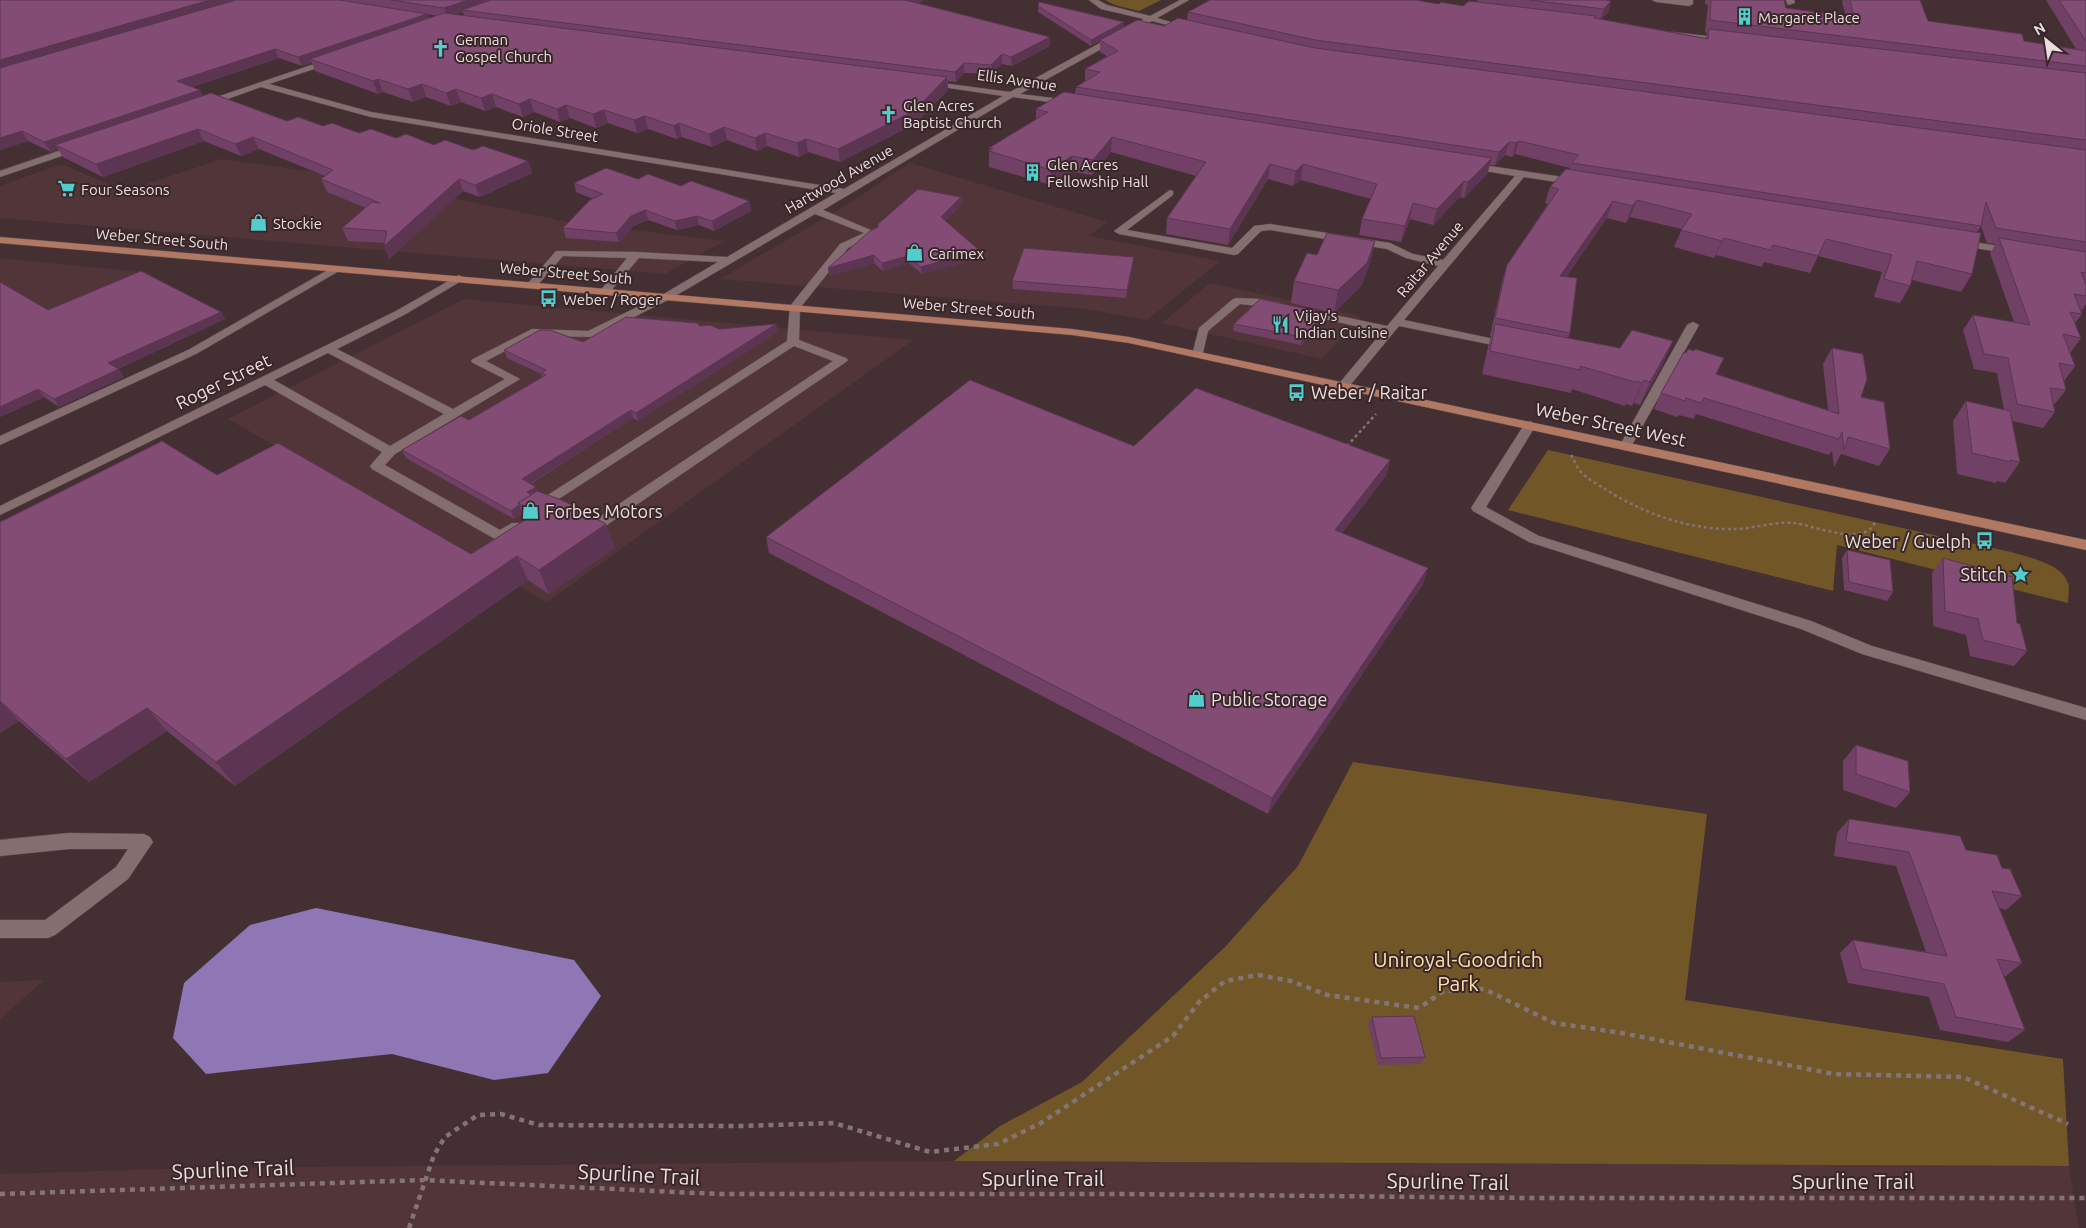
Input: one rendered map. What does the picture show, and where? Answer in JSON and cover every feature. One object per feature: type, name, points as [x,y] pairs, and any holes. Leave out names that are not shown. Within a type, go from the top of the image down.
[{"type":"main road","name":"Weber Street South","points":[[0,240],[532,284],[1072,332],[1129,340]]},
{"type":"main road","name":"Weber Street West","points":[[1129,340],[2086,544]]},
{"type":"street","points":[[1093,0],[1104,7],[1198,31]]},
{"type":"street","name":"Hartwood Avenue","points":[[453,414],[514,379],[477,361],[532,332],[590,335],[666,297],[1013,94],[1185,0]]},
{"type":"street","points":[[1656,0],[1689,5]]},
{"type":"street","points":[[1665,33],[1733,41]]},
{"type":"street","points":[[196,107],[345,56]]},
{"type":"street","name":"Ellis Avenue","points":[[918,82],[1082,105]]},
{"type":"street","name":"Oriole Street","points":[[262,85],[370,114],[846,192]]},
{"type":"street","points":[[0,174],[84,145]]},
{"type":"street","points":[[1462,164],[1589,184]]},
{"type":"street","name":"Raitar Avenue","points":[[1343,386],[1521,174]]},
{"type":"street","points":[[1170,192],[1119,231],[1234,252],[1258,228],[1270,227],[1390,246],[1410,256],[1445,264]]},
{"type":"street","points":[[793,342],[794,308],[844,246],[873,233],[815,210]]},
{"type":"street","points":[[1950,242],[2028,254]]},
{"type":"street","points":[[532,284],[560,253],[732,260]]},
{"type":"street","points":[[605,291],[636,255]]},
{"type":"street","points":[[0,441],[192,352],[335,269]]},
{"type":"street","name":"Roger Street","points":[[0,510],[400,314],[459,278]]},
{"type":"street","points":[[1198,355],[1203,330],[1236,301],[1261,302],[1519,347]]},
{"type":"street","points":[[1626,445],[1693,325]]},
{"type":"street","points":[[453,414],[390,451],[377,466],[500,536],[538,513],[544,502],[793,342]]},
{"type":"street","points":[[538,513],[566,515],[596,526],[842,360],[793,342]]},
{"type":"street","points":[[328,349],[453,414]]},
{"type":"street","points":[[265,380],[390,451]]},
{"type":"street","points":[[1530,425],[1478,508],[1534,539],[1806,624],[1867,650],[2086,714]]},
{"type":"street","points":[[0,848],[68,841],[144,842],[122,873],[48,929],[0,929]]},
{"type":"path","points":[[1343,450],[1377,413]]},
{"type":"path","points":[[1571,455],[1580,471],[1588,478],[1629,504],[1649,513],[1708,528],[1728,529],[1793,523],[1844,535],[1864,532],[1873,528],[1876,522]]},
{"type":"path","points":[[409,1228],[434,1155],[445,1137],[478,1115],[501,1114],[538,1125],[741,1126],[834,1122],[878,1138],[930,1152],[998,1144],[1041,1123],[1173,1036],[1199,1002],[1225,981],[1258,974],[1291,980],[1327,995],[1419,1008],[1444,992],[1484,989],[1554,1023],[1616,1032],[1834,1074],[1963,1077],[2068,1124]]},
{"type":"path","name":"Spurline Trail","points":[[0,1194],[424,1180],[718,1194],[1131,1194],[1528,1198],[2086,1198]]},
{"type":"shaded area","points":[[222,159],[356,178],[568,222],[724,241],[665,274],[0,218],[0,186],[61,164],[125,191]]},
{"type":"shaded area","points":[[910,163],[1107,222],[1089,236],[1220,261],[1147,320],[1086,309],[720,279],[840,209]]},
{"type":"shaded area","points":[[0,258],[151,273],[0,337]]},
{"type":"shaded area","points":[[1210,283],[1362,316],[1322,359],[1162,323]]},
{"type":"shaded area","name":"Forbes Motors","points":[[464,299],[913,340],[547,602],[228,419]]},
{"type":"shaded area","points":[[316,908],[574,960],[601,996],[548,1073],[494,1080],[392,1054],[206,1074],[173,1038],[184,983],[250,925]]},
{"type":"shaded area","points":[[44,980],[0,1019],[0,982]]},
{"type":"shaded area","points":[[954,1161],[2069,1166],[2079,1228],[0,1228],[0,1174],[198,1168]]},
{"type":"green space","points":[[1105,0],[1161,0],[1139,11],[1115,5]]},
{"type":"green space","points":[[1548,450],[2026,556],[2052,566],[2065,576],[2069,585],[2068,603],[1837,545],[1833,591],[1508,510]]},
{"type":"green space","name":"Uniroyal-Goodrich Park","points":[[1353,762],[1707,814],[1685,1000],[2063,1059],[2069,1166],[954,1161],[1000,1126],[1082,1082],[1225,947],[1298,866]]},
{"type":"building","points":[[0,0],[210,0],[0,60]]},
{"type":"building","points":[[236,0],[340,0],[427,14],[298,57],[275,49],[177,81],[200,90],[44,142],[22,131],[0,138],[0,68]]},
{"type":"building","points":[[391,0],[468,0],[444,8]]},
{"type":"building","points":[[491,0],[905,0],[1050,37],[1011,57],[1002,54],[991,65],[964,63],[955,72],[462,10]]},
{"type":"building","points":[[1210,0],[1416,0],[1463,6],[1469,1],[1596,16],[1594,18],[1708,39],[1709,29],[2086,73],[2086,140],[1315,40],[1188,12]]},
{"type":"building","points":[[1530,0],[1605,0],[1611,1],[1604,9]]},
{"type":"building","points":[[1711,0],[1784,0],[1786,8],[1854,17],[1850,0],[1920,0],[1928,21],[2022,34],[2024,41],[2086,51],[2086,66],[1710,20]]},
{"type":"building","points":[[2059,0],[2086,0],[2086,41]]},
{"type":"building","points":[[1039,2],[1124,22],[1091,40],[1038,6]]},
{"type":"building","points":[[444,13],[947,77],[914,111],[838,149],[806,139],[797,143],[765,133],[755,138],[724,127],[709,134],[679,123],[674,126],[645,116],[634,120],[604,110],[593,114],[566,105],[557,109],[530,99],[519,104],[492,94],[481,98],[456,89],[446,93],[422,84],[408,89],[378,79],[373,81],[310,59]]},
{"type":"building","points":[[1178,18],[1315,48],[2086,150],[2086,242],[1996,228],[1986,202],[1981,226],[1572,163],[1579,155],[1519,141],[1516,143],[1509,142],[1499,152],[1076,87],[1100,72],[1085,69],[1118,51],[1100,40],[1137,20],[1164,26]]},
{"type":"building","points":[[1064,92],[1492,158],[1468,182],[1464,181],[1437,209],[1413,203],[1405,226],[1362,219],[1377,184],[1303,164],[1296,171],[1270,164],[1230,229],[1167,218],[1206,162],[1112,137],[1093,160],[1072,156],[1051,170],[989,151],[993,149],[989,148],[1048,112],[1036,109]]},
{"type":"building","points":[[211,93],[287,121],[298,117],[323,126],[332,123],[359,133],[371,129],[396,138],[406,134],[434,145],[445,140],[473,150],[483,146],[528,161],[475,185],[459,179],[384,246],[387,231],[342,228],[372,202],[380,203],[321,179],[333,170],[253,137],[235,144],[198,129],[96,164],[55,145]]},
{"type":"building","points":[[606,168],[638,179],[648,174],[681,186],[691,181],[749,201],[712,221],[697,216],[675,221],[645,210],[631,216],[616,233],[563,228],[590,200],[603,194],[574,183]]},
{"type":"building","points":[[1566,169],[1981,233],[1972,274],[1917,261],[1910,286],[1884,279],[1892,255],[1826,239],[1818,256],[1773,245],[1770,250],[1724,238],[1722,241],[1681,230],[1692,214],[1637,200],[1632,206],[1613,201],[1560,276],[1577,278],[1570,333],[1495,318],[1507,265],[1559,189],[1550,187]]},
{"type":"building","points":[[918,189],[961,197],[941,217],[979,250],[921,267],[908,256],[882,263],[874,255],[828,268],[870,231],[878,227],[878,224]]},
{"type":"building","points":[[1327,233],[1375,241],[1367,263],[1338,290],[1294,281],[1307,253],[1317,255]]},
{"type":"building","points":[[1999,238],[2086,252],[2086,273],[2081,272],[2086,285],[2086,296],[2074,294],[2082,314],[2070,312],[2081,338],[2063,334],[2075,366],[2059,363],[2066,390],[2050,388],[2055,412],[2017,404],[2008,358],[1984,354],[1973,315],[2030,325]]},
{"type":"building","points":[[1024,248],[1134,257],[1127,290],[1012,281]]},
{"type":"building","points":[[141,271],[221,312],[108,363],[119,369],[54,399],[38,389],[0,407],[0,282],[48,310]]},
{"type":"building","name":"Vijay's Indian Cuisine","points":[[1260,299],[1326,313],[1302,337],[1234,324]]},
{"type":"building","points":[[626,317],[697,323],[700,326],[710,325],[719,329],[776,324],[636,413],[631,410],[522,479],[536,487],[527,492],[531,495],[518,503],[519,505],[511,511],[402,450],[461,416],[469,420],[546,375],[541,373],[546,370],[504,350],[540,330],[550,330],[583,342]]},
{"type":"building","points":[[1495,324],[1620,348],[1632,330],[1673,341],[1650,382],[1644,380],[1642,383],[1580,366],[1580,370],[1490,351]]},
{"type":"building","points":[[1832,348],[1863,354],[1867,379],[1861,397],[1884,402],[1890,449],[1848,437],[1844,450],[1842,432],[1839,439],[1704,398],[1701,403],[1686,398],[1685,401],[1661,393],[1684,352],[1686,353],[1688,349],[1694,351],[1695,349],[1724,358],[1716,374],[1839,414]]},
{"type":"building","name":"Public Storage","points":[[970,380],[1134,446],[1196,388],[1390,460],[1335,530],[1428,568],[1272,798],[766,537]]},
{"type":"building","points":[[1966,401],[2010,411],[2020,462],[2010,460],[2011,462],[1972,453]]},
{"type":"building","points":[[162,441],[217,475],[278,443],[471,554],[536,513],[518,503],[537,491],[564,501],[606,524],[539,570],[517,556],[216,762],[147,708],[66,759],[0,701],[0,522]]},
{"type":"building","points":[[1847,550],[1890,560],[1893,592],[1849,582]]},
{"type":"building","points":[[1943,558],[2012,577],[2017,623],[2020,624],[2027,651],[1983,640],[1978,619],[1945,611]]},
{"type":"building","points":[[1856,745],[1908,761],[1910,792],[1856,774]]},
{"type":"building","points":[[1849,819],[1960,836],[1966,850],[1997,855],[2002,868],[2010,869],[2022,896],[1992,891],[2022,963],[1997,959],[2025,1030],[1956,1017],[1944,984],[1862,969],[1853,940],[1947,956],[1909,852],[1846,842]]},
{"type":"building","points":[[1414,1016],[1425,1057],[1381,1058],[1372,1017]]},
{"type":"place","name":"Margaret Place","points":[[1744,17]]},
{"type":"place","name":"German Gospel Church","points":[[441,48]]},
{"type":"place","name":"Glen Acres Baptist Church","points":[[889,114]]},
{"type":"place","name":"Glen Acres Fellowship Hall","points":[[1033,173]]},
{"type":"place","name":"Four Seasons","points":[[67,189]]},
{"type":"place","name":"Stockie","points":[[259,223]]},
{"type":"place","name":"Carimex","points":[[915,253]]},
{"type":"place","name":"Weber / Roger","points":[[549,299]]},
{"type":"place","name":"Vijay's Indian Cuisine","points":[[1281,324]]},
{"type":"place","name":"Weber / Raitar","points":[[1297,392]]},
{"type":"place","name":"Forbes Motors","points":[[531,511]]},
{"type":"place","name":"Weber / Guelph","points":[[1985,541]]},
{"type":"place","name":"Stitch","points":[[2021,574]]},
{"type":"place","name":"Public Storage","points":[[1197,699]]}]
